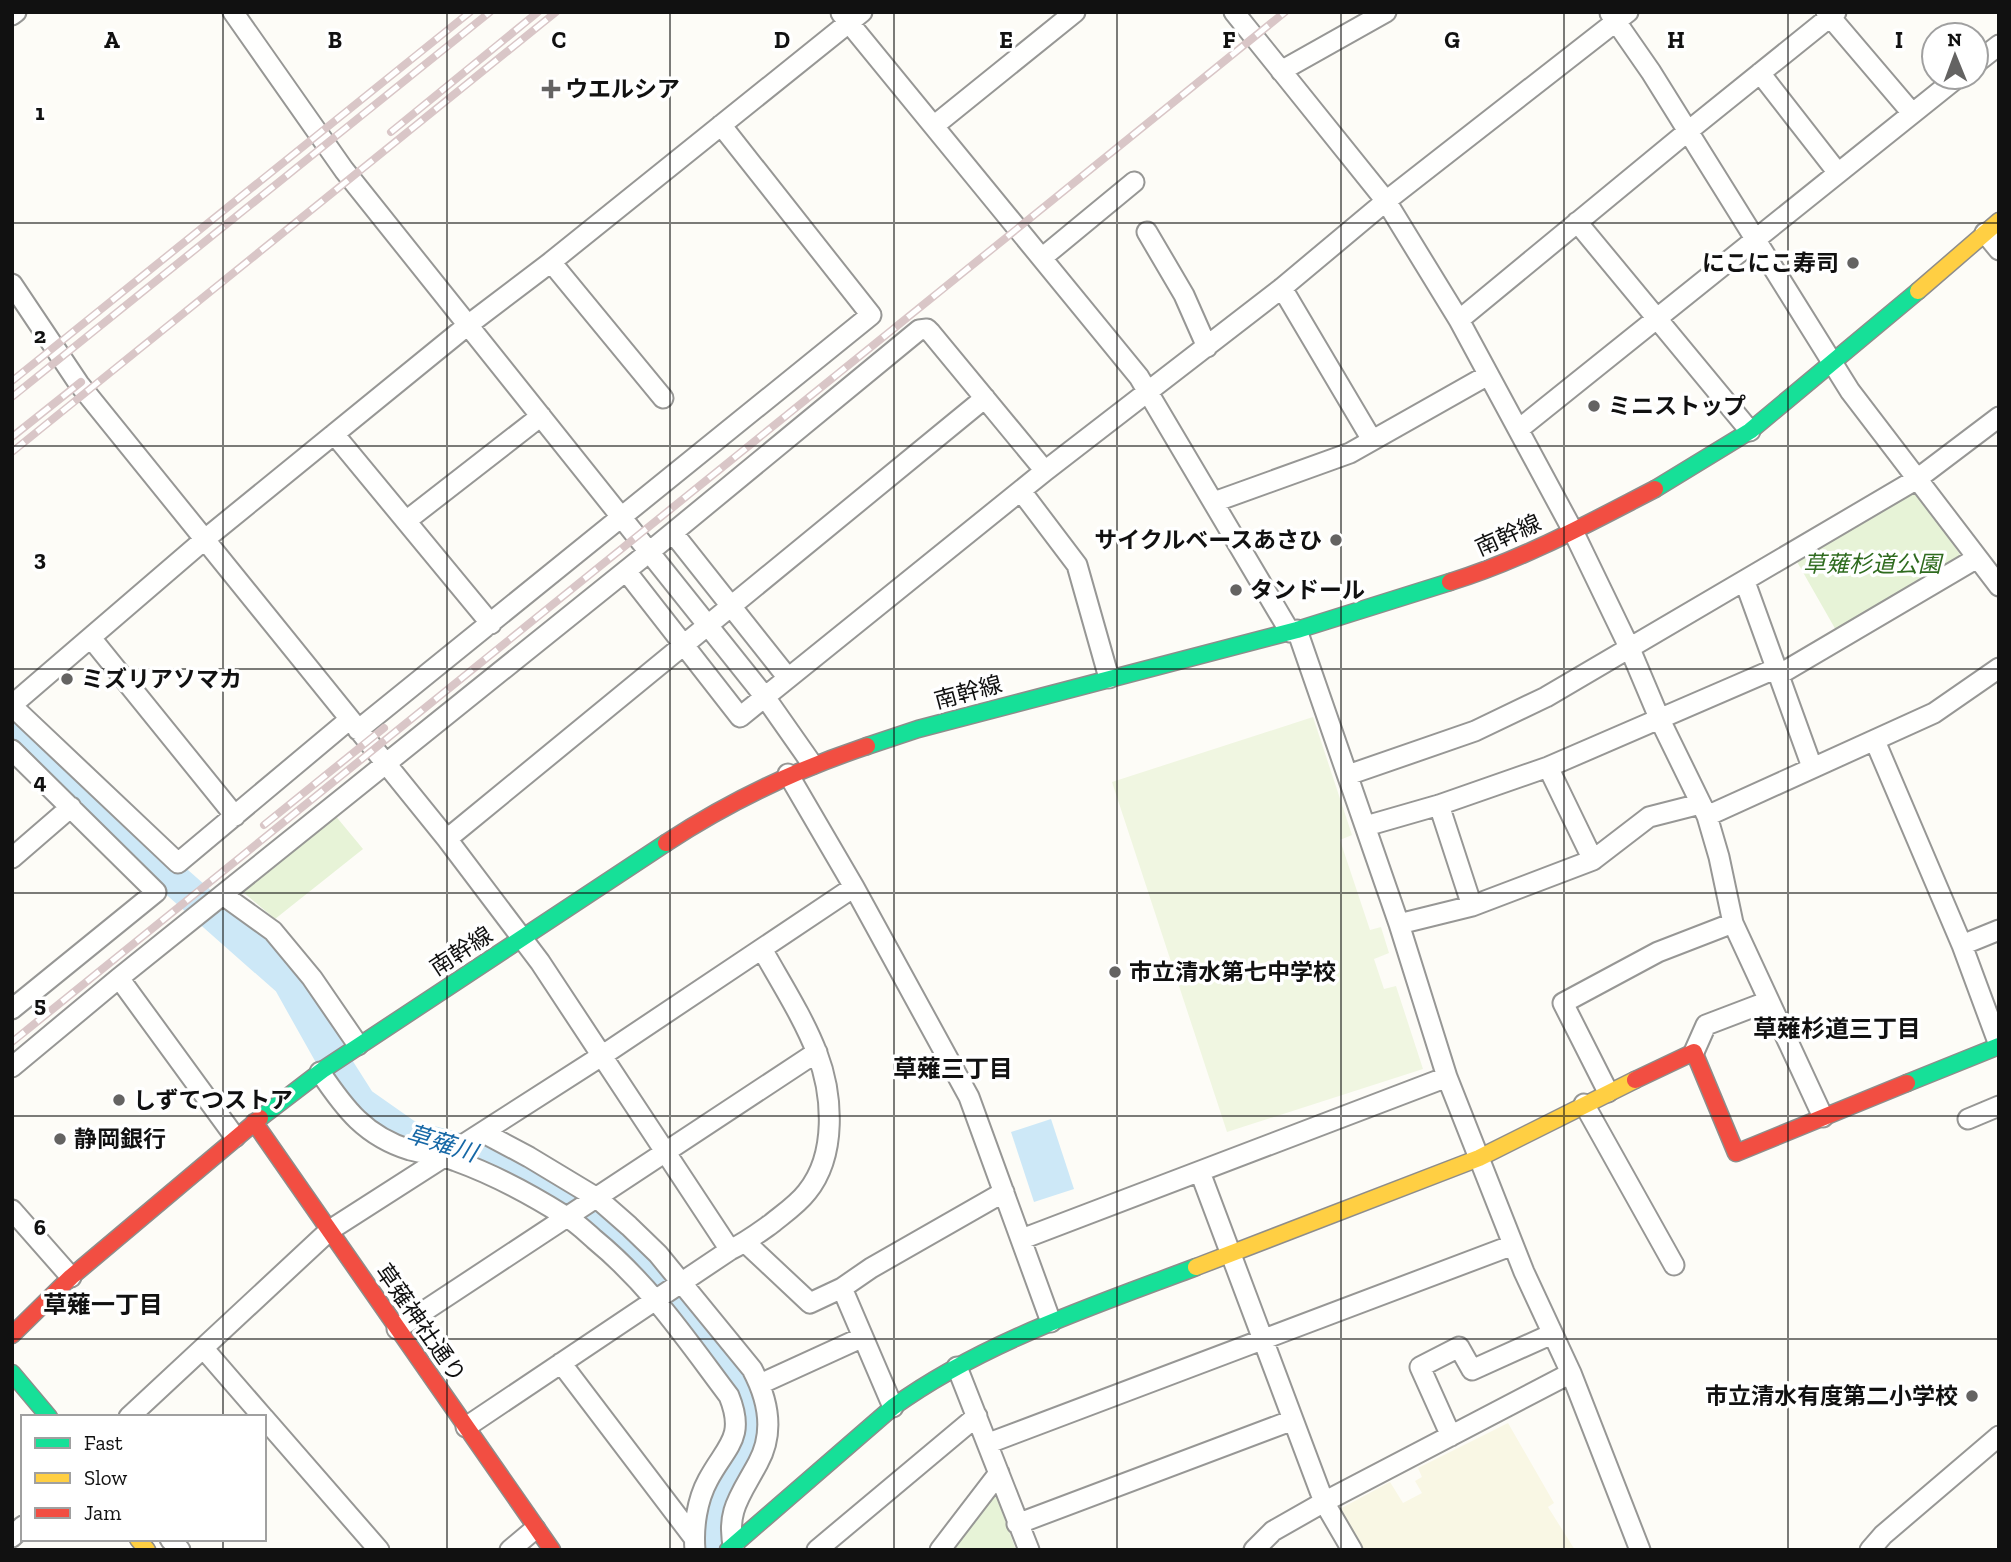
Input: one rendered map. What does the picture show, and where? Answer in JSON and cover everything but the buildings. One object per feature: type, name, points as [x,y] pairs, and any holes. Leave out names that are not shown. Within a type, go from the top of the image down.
[{"type":"main road","name":"南幹線","points":[[12,1335],[71,1276],[235,1137],[322,1070],[713,812],[812,764],[918,729],[1293,631],[1476,574],[1573,531],[1674,479],[1750,431],[1833,364],[1992,227]]},
{"type":"main road","points":[[732,1548],[892,1407],[957,1367],[1051,1322],[1479,1158],[1608,1092],[1694,1052],[1736,1153],[1999,1046]]},
{"type":"main road","name":"草薙神社通り","points":[[254,1122],[552,1550]]},
{"type":"main road","points":[[12,1373],[45,1415]]},
{"type":"street","points":[[233,12],[344,170],[765,697],[812,764]]},
{"type":"street","points":[[1234,12],[1386,201],[1459,320],[1573,531],[1704,810],[1719,857],[1733,923],[1823,1117]]},
{"type":"street","points":[[1281,71],[1386,12]]},
{"type":"street","points":[[935,125],[1070,14]]},
{"type":"street","points":[[1459,320],[1831,14],[1912,113]]},
{"type":"street","points":[[626,571],[740,717],[1045,471],[1282,288],[1618,15],[1687,132],[1850,391],[1990,570],[1779,671],[1548,767],[1439,805],[1366,826]]},
{"type":"street","points":[[721,125],[871,315],[491,624],[354,724],[234,816],[178,863],[12,706],[204,540],[468,325],[721,125],[850,16],[1139,377],[1293,631],[1366,826],[1447,1077],[1513,1245],[1571,1373],[1640,1550]]},
{"type":"street","points":[[1760,73],[1838,173]]},
{"type":"street","points":[[1518,429],[1940,91]]},
{"type":"street","points":[[1043,257],[1134,182]]},
{"type":"street","points":[[1577,222],[1750,431]]},
{"type":"street","points":[[1992,227],[1999,250]]},
{"type":"street","points":[[1147,232],[1184,295],[1207,347]]},
{"type":"street","points":[[551,262],[663,398]]},
{"type":"street","points":[[12,284],[79,384],[447,839],[522,939],[603,1055],[666,1152],[738,1246],[810,1303],[842,1289],[871,1268],[1004,1192]]},
{"type":"street","points":[[1282,288],[1372,440]]},
{"type":"street","points":[[12,1067],[673,533],[919,330],[927,329],[931,333],[1045,471]]},
{"type":"street","points":[[1214,502],[1350,453],[1488,375]]},
{"type":"street","points":[[447,839],[985,398]]},
{"type":"street","points":[[406,521],[541,416]]},
{"type":"street","points":[[1348,775],[1475,731],[1546,697],[1917,479],[1999,417]]},
{"type":"street","points":[[334,434],[491,624]]},
{"type":"street","points":[[1021,491],[1077,565],[1109,678]]},
{"type":"street","points":[[673,533],[789,678]]},
{"type":"street","points":[[1745,582],[1812,766]]},
{"type":"street","points":[[91,638],[234,816]]},
{"type":"street","points":[[1399,924],[1472,906],[1593,860],[1649,817],[1704,810],[1875,741],[1934,713],[1999,668]]},
{"type":"street","points":[[1875,741],[1962,945],[1999,1046]]},
{"type":"street","points":[[12,750],[156,892],[12,1009]]},
{"type":"street","points":[[1548,767],[1593,860]]},
{"type":"street","points":[[788,774],[854,887],[961,1082],[1022,1238],[1051,1322]]},
{"type":"street","points":[[1439,805],[1472,906]]},
{"type":"street","points":[[12,858],[71,807]]},
{"type":"street","points":[[131,1415],[330,1230],[484,1133],[854,887]]},
{"type":"street","points":[[221,896],[273,931],[312,978],[352,1049]]},
{"type":"street","points":[[1608,1092],[1563,1003],[1658,953],[1733,923]]},
{"type":"street","points":[[1962,945],[1999,930]]},
{"type":"street","points":[[466,1427],[738,1246],[795,1205],[808,1191],[819,1173],[826,1151],[829,1107],[824,1076],[817,1052],[762,949]]},
{"type":"street","points":[[119,978],[235,1137]]},
{"type":"street","points":[[1694,1052],[1706,1025],[1769,1001]]},
{"type":"street","points":[[397,1329],[817,1052]]},
{"type":"street","points":[[322,1070],[344,1107],[362,1125],[389,1142],[413,1151],[445,1157],[488,1173],[568,1218],[635,1275],[657,1300],[729,1396],[734,1409],[735,1436],[706,1483],[698,1509],[695,1544]]},
{"type":"street","points":[[1022,1238],[1447,1077]]},
{"type":"street","points":[[1584,1104],[1674,1265]]},
{"type":"street","points":[[1968,1119],[1999,1106]]},
{"type":"street","points":[[484,1133],[530,1157],[597,1198],[658,1254],[752,1369],[767,1403],[766,1444],[735,1503],[732,1548]]},
{"type":"street","points":[[1200,1172],[1325,1502],[1353,1550]]},
{"type":"street","points":[[12,1209],[71,1276]]},
{"type":"street","points":[[989,1443],[1513,1245]]},
{"type":"street","points":[[842,1289],[892,1407]]},
{"type":"street","points":[[1451,1436],[1420,1367],[1459,1347],[1472,1370],[1552,1334]]},
{"type":"street","points":[[760,1384],[863,1337]]},
{"type":"street","points":[[204,1349],[262,1415]]},
{"type":"street","points":[[561,1363],[695,1544]]},
{"type":"street","points":[[957,1367],[1029,1550]]},
{"type":"street","points":[[1254,1550],[1273,1531],[1571,1373]]},
{"type":"street","points":[[817,1550],[977,1416]]},
{"type":"street","points":[[266,1419],[379,1550]]},
{"type":"street","points":[[1017,1524],[1293,1420]]},
{"type":"street","points":[[1870,1550],[1999,1436]]},
{"type":"street","points":[[940,1550],[999,1473]]},
{"type":"street","points":[[510,1550],[536,1529]]},
{"type":"shaded area","points":[[1508,1423],[1554,1503],[1548,1507],[1575,1550],[1361,1550],[1338,1510],[1390,1482],[1403,1503],[1422,1493],[1415,1481],[1422,1477],[1418,1468]]},
{"type":"green space","name":"草薙杉道公園","points":[[1917,491],[1963,559],[1837,632],[1796,560]]},
{"type":"green space","points":[[1313,717],[1352,835],[1340,840],[1370,930],[1381,927],[1389,953],[1374,959],[1384,989],[1396,986],[1423,1069],[1227,1132],[1112,782]]},
{"type":"green space","points":[[334,814],[363,849],[275,919],[242,891]]},
{"type":"green space","points":[[995,1493],[1016,1550],[950,1550]]},
{"type":"water","points":[[1051,1119],[1074,1189],[1034,1202],[1011,1132]]},
{"type":"waterway","name":"草薙川","points":[[12,722],[79,791],[289,981],[360,1103],[407,1136],[488,1157],[567,1197],[639,1255],[747,1391],[753,1421],[723,1477],[714,1511],[712,1550]]},
{"type":"railway","points":[[12,381],[470,12]]},
{"type":"railway","points":[[12,397],[490,12]]},
{"type":"railway","points":[[391,132],[538,12]]},
{"type":"railway","points":[[12,452],[556,12]]},
{"type":"railway","points":[[12,1042],[1285,12]]},
{"type":"railway","points":[[12,437],[81,382]]},
{"type":"railway","points":[[264,825],[384,728]]},
{"type":"traffic: fast","points":[[1655,489],[1750,431],[1918,291]]},
{"type":"traffic: fast","points":[[867,746],[918,729],[1297,630],[1450,582]]},
{"type":"traffic: fast","points":[[260,1118],[324,1069],[666,843]]},
{"type":"traffic: fast","points":[[1907,1083],[1999,1046]]},
{"type":"traffic: fast","points":[[728,1550],[893,1407],[928,1384],[1001,1344],[1196,1267]]},
{"type":"traffic: fast","points":[[12,1373],[47,1415]]},
{"type":"traffic: slow","points":[[1918,291],[1999,221]]},
{"type":"traffic: slow","points":[[1196,1267],[1479,1158],[1635,1080]]},
{"type":"traffic: slow","points":[[140,1541],[147,1550]]},
{"type":"traffic: jam","points":[[1450,582],[1529,552],[1655,489]]},
{"type":"traffic: jam","points":[[666,843],[764,788],[814,765],[867,746]]},
{"type":"traffic: jam","points":[[1635,1080],[1694,1052],[1736,1153],[1907,1083]]},
{"type":"traffic: jam","points":[[12,1335],[71,1277],[260,1118]]},
{"type":"traffic: jam","points":[[254,1122],[552,1550]]},
{"type":"place","name":"ウエルシア","points":[[551,89]]},
{"type":"place","name":"にこにこ寿司","points":[[1853,263]]},
{"type":"place","name":"ミニストップ","points":[[1594,406]]},
{"type":"place","name":"サイクルベースあさひ","points":[[1336,540]]},
{"type":"place","name":"タンドール","points":[[1236,590]]},
{"type":"place","name":"ミズリアソマカ","points":[[67,679]]},
{"type":"place","name":"市立清水第七中学校","points":[[1115,972]]},
{"type":"place","name":"しずてつストア","points":[[119,1100]]},
{"type":"place","name":"静岡銀行","points":[[60,1139]]},
{"type":"place","name":"市立清水有度第二小学校","points":[[1972,1396]]},
{"type":"district","name":"草薙杉道三丁目","points":[[1837,1028]]},
{"type":"district","name":"草薙三丁目","points":[[953,1068]]},
{"type":"district","name":"草薙一丁目","points":[[103,1304]]}]
